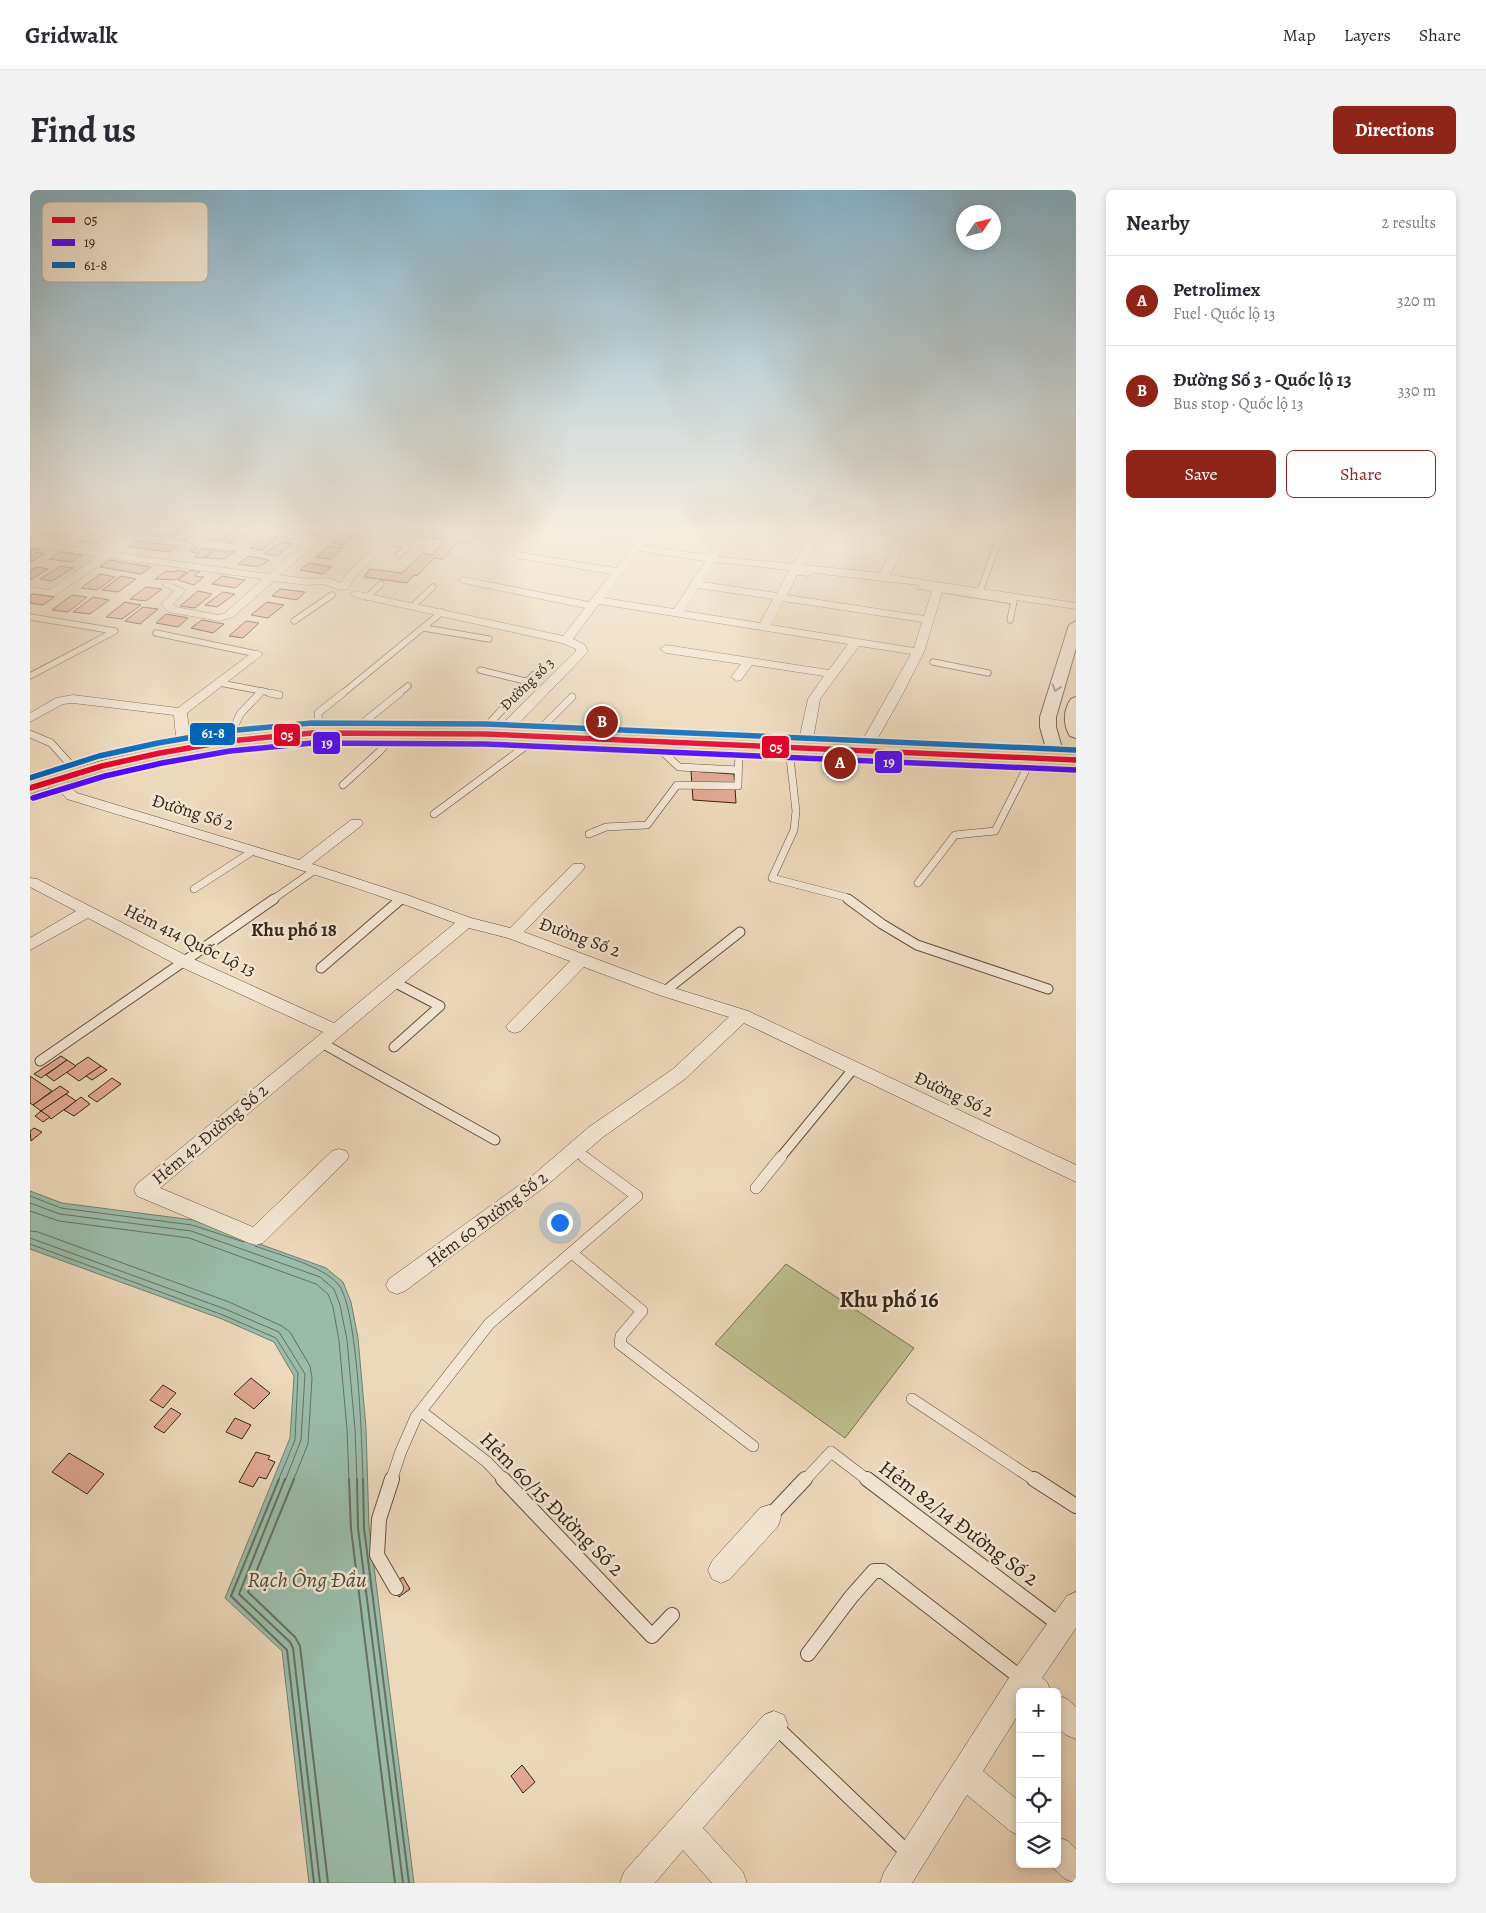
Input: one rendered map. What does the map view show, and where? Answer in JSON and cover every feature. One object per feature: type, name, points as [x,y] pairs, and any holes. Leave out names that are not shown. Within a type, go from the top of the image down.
[{"type":"highway","points":[[30,776],[70,764],[182,737],[319,724],[364,722],[500,727],[652,742],[857,752],[1032,758],[1062,756],[1076,748]]},
{"type":"highway","points":[[30,788],[102,766],[160,753],[229,741],[312,733],[394,733],[500,727]]},
{"type":"highway","points":[[541,731],[811,750]]},
{"type":"highway","points":[[857,752],[1062,756]]},
{"type":"street","points":[[170,608],[172,610],[219,618],[229,615],[236,608]]},
{"type":"street","name":"Đường sổ 3","points":[[423,608],[566,640],[578,644],[583,649],[582,652],[500,727]]},
{"type":"street","name":"Đường sổ 3","points":[[566,640],[591,608]]},
{"type":"street","points":[[636,608],[856,642],[917,656]]},
{"type":"street","points":[[677,613],[680,608]]},
{"type":"street","points":[[764,627],[774,608]]},
{"type":"street","points":[[855,608],[928,620]]},
{"type":"street","points":[[857,752],[895,697],[917,656],[932,608]]},
{"type":"street","points":[[1062,756],[1048,726],[1048,717],[1076,625]]},
{"type":"street","points":[[811,750],[814,699],[856,642]]},
{"type":"street","points":[[666,649],[832,674]]},
{"type":"street","points":[[182,737],[180,717],[182,712],[257,654]]},
{"type":"street","points":[[737,677],[748,662]]},
{"type":"street","points":[[30,718],[60,701],[73,699],[182,712]]},
{"type":"street","points":[[1076,702],[1072,716],[1076,733]]},
{"type":"street","name":"Đường Số 2","points":[[54,780],[72,796],[402,898],[466,922],[513,934],[665,990],[742,1015],[1076,1174]]},
{"type":"street","points":[[308,868],[356,823]]},
{"type":"street","points":[[513,934],[578,867]]},
{"type":"street","name":"Hẻm 414 Quốc Lộ 13","points":[[30,882],[185,962],[335,1030]]},
{"type":"street","points":[[30,945],[88,912]]},
{"type":"street","name":"Hẻm 42 Đường Số 2","points":[[339,1156],[256,1237],[144,1190],[466,922]]},
{"type":"street","points":[[515,1027],[582,959]]},
{"type":"street","name":"Hẻm 60 Đường Số 2","points":[[398,1285],[539,1181],[596,1132],[680,1074],[742,1015]]},
{"type":"street","points":[[721,1570],[769,1517]]},
{"type":"street","points":[[895,1883],[964,1774],[1031,1686],[1062,1627],[1076,1605]]},
{"type":"street","points":[[1061,1712],[1076,1725]]},
{"type":"street","points":[[635,1883],[774,1725]]},
{"type":"street","points":[[964,1774],[1016,1818]]},
{"type":"street","points":[[683,1828],[732,1883]]},
{"type":"street","points":[[1061,1855],[1076,1868]]},
{"type":"lane","points":[[294,621],[312,608]]},
{"type":"lane","points":[[1010,620],[1012,608]]},
{"type":"lane","points":[[319,724],[318,713],[442,612]]},
{"type":"lane","points":[[30,617],[115,631],[30,676]]},
{"type":"lane","points":[[424,628],[488,640]]},
{"type":"lane","points":[[156,632],[255,652],[257,654]]},
{"type":"lane","points":[[933,662],[988,673]]},
{"type":"lane","points":[[480,670],[525,681]]},
{"type":"lane","points":[[500,727],[525,681],[533,675]]},
{"type":"lane","points":[[220,683],[279,695]]},
{"type":"lane","points":[[364,722],[408,686]]},
{"type":"lane","points":[[232,732],[234,720],[238,714],[262,691]]},
{"type":"lane","points":[[434,814],[541,731],[572,698]]},
{"type":"lane","points":[[343,785],[380,751],[394,733]]},
{"type":"lane","points":[[30,734],[51,743],[70,764]]},
{"type":"lane","points":[[652,742],[679,767],[738,770]]},
{"type":"lane","points":[[677,785],[738,786],[739,746]]},
{"type":"lane","points":[[811,750],[796,811],[794,830],[772,878],[845,897],[882,924],[917,945],[1048,989]]},
{"type":"lane","points":[[918,883],[955,835],[995,831],[1032,758]]},
{"type":"lane","points":[[589,834],[606,827],[647,825],[677,785],[679,767]]},
{"type":"lane","points":[[194,890],[253,851]]},
{"type":"lane","points":[[40,1061],[185,962],[308,868]]},
{"type":"lane","points":[[321,968],[402,898]]},
{"type":"lane","points":[[665,990],[740,932]]},
{"type":"lane","points":[[394,982],[440,1006],[394,1047]]},
{"type":"lane","points":[[320,1042],[495,1140]]},
{"type":"lane","points":[[756,1188],[854,1068]]},
{"type":"lane","points":[[396,1588],[376,1555],[379,1519],[401,1451],[416,1417],[422,1412],[489,1324],[637,1196],[575,1150]]},
{"type":"lane","points":[[572,1254],[642,1311],[621,1336],[620,1344],[753,1446]]},
{"type":"lane","points":[[912,1399],[1076,1506]]},
{"type":"lane","name":"Hẻm 60/15 Đường Số 2","points":[[422,1412],[487,1462],[628,1609]]},
{"type":"lane","points":[[769,1517],[831,1452]]},
{"type":"lane","name":"Hẻm 82/14 Đường Số 2","points":[[831,1452],[1062,1627]]},
{"type":"lane","points":[[808,1654],[851,1597],[874,1571],[883,1570],[1031,1686]]},
{"type":"lane","points":[[628,1609],[652,1636],[672,1615]]},
{"type":"lane","points":[[774,1725],[912,1856]]},
{"type":"green space","points":[[786,1264],[914,1348],[845,1438],[715,1344]]},
{"type":"water","name":"Rạch Ông Đầu","points":[[30,1191],[62,1203],[193,1220],[326,1268],[343,1282],[351,1302],[358,1338],[366,1428],[369,1527],[414,1883],[309,1883],[282,1651],[225,1598],[290,1438],[294,1376],[274,1342],[222,1319],[30,1249]]},
{"type":"building","points":[[55,608],[73,608],[68,612],[52,610]]},
{"type":"building","points":[[78,608],[98,608],[90,614],[73,612]]},
{"type":"building","points":[[117,608],[137,608],[122,619],[106,617]]},
{"type":"building","points":[[142,608],[158,609],[140,624],[125,621]]},
{"type":"building","points":[[260,608],[280,608],[268,618],[251,615]]},
{"type":"building","points":[[166,614],[188,618],[178,627],[156,623]]},
{"type":"building","points":[[202,620],[224,624],[213,633],[191,628]]},
{"type":"building","points":[[246,621],[259,623],[243,638],[229,636]]},
{"type":"building","points":[[830,758],[849,759],[850,765],[830,764]]},
{"type":"building","points":[[691,771],[734,774],[736,803],[693,800]]},
{"type":"building","points":[[61,1056],[67,1060],[41,1078],[34,1074]]},
{"type":"building","points":[[88,1057],[101,1066],[79,1081],[66,1072]]},
{"type":"building","points":[[67,1060],[76,1066],[54,1081],[46,1075]]},
{"type":"building","points":[[101,1066],[107,1070],[92,1080],[86,1076]]},
{"type":"building","points":[[30,1076],[52,1091],[33,1105],[30,1103]]},
{"type":"building","points":[[112,1078],[121,1084],[97,1102],[88,1096]]},
{"type":"building","points":[[60,1086],[69,1092],[41,1111],[33,1105]]},
{"type":"building","points":[[66,1094],[76,1101],[51,1119],[41,1111]]},
{"type":"building","points":[[81,1097],[90,1104],[74,1116],[64,1110]]},
{"type":"building","points":[[41,1111],[50,1117],[43,1122],[35,1116]]},
{"type":"building","points":[[34,1128],[42,1132],[31,1141],[30,1131]]},
{"type":"building","points":[[251,1378],[270,1393],[254,1409],[234,1394]]},
{"type":"building","points":[[163,1385],[176,1393],[163,1408],[150,1400]]},
{"type":"building","points":[[171,1408],[181,1414],[164,1433],[154,1427]]},
{"type":"building","points":[[235,1418],[251,1425],[242,1439],[226,1432]]},
{"type":"building","points":[[256,1452],[270,1456],[268,1459],[275,1462],[266,1479],[259,1477],[253,1487],[239,1482]]},
{"type":"building","points":[[69,1453],[104,1474],[87,1494],[52,1472]]},
{"type":"building","points":[[403,1577],[410,1589],[399,1597],[392,1584]]},
{"type":"building","points":[[522,1765],[535,1782],[523,1793],[511,1776]]},
{"type":"transit line","name":"61-8","points":[[30,778],[99,756],[158,743],[228,731],[312,723],[485,724],[1076,750]]},
{"type":"transit line","name":"05","points":[[30,788],[102,766],[160,753],[229,741],[312,733],[485,734],[1076,760]]},
{"type":"transit line","name":"19","points":[[33,798],[105,776],[162,763],[230,751],[312,743],[485,744],[1076,770]]},
{"type":"place","name":"Đường Số 3 - Quốc lộ 13","points":[[602,722]]},
{"type":"place","name":"Petrolimex","points":[[840,763]]},
{"type":"district","name":"Khu phố 18","points":[[294,930]]},
{"type":"district","name":"Khu phố 16","points":[[889,1300]]}]
